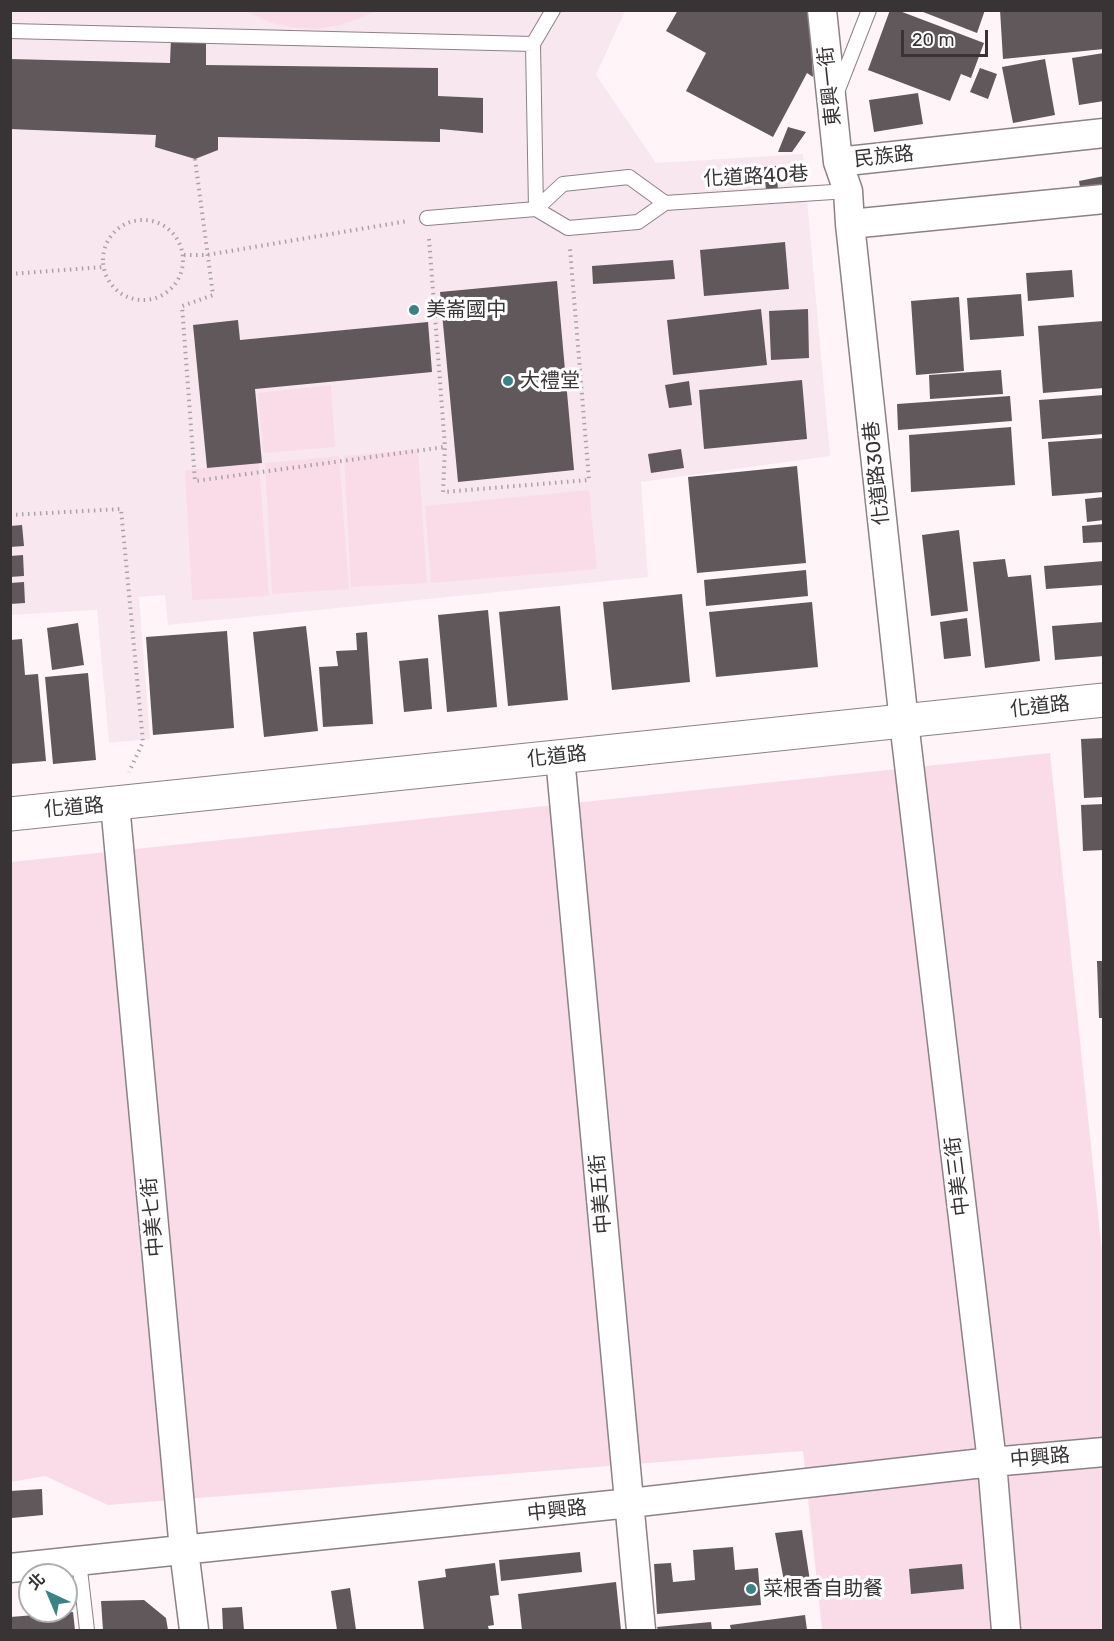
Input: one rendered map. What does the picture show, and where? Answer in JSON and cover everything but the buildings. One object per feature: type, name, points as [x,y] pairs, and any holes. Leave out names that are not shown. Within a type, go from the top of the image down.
[{"type":"street","name":"東興一街","points":[[822,10],[838,162]]},
{"type":"street","name":"民族路","points":[[850,224],[848,192],[838,162],[1104,133]]},
{"type":"street","points":[[850,224],[1104,199]]},
{"type":"street","name":"化道路30巷","points":[[850,224],[904,722]]},
{"type":"street","name":"化道路","points":[[10,814],[1104,700]]},
{"type":"street","name":"中美三街","points":[[904,722],[992,1462],[1006,1630]]},
{"type":"street","name":"中美五街","points":[[560,757],[641,1630]]},
{"type":"street","name":"中美七街","points":[[115,804],[184,1550],[194,1630]]},
{"type":"street","name":"中興路","points":[[10,1568],[630,1503],[992,1462],[1104,1452]]},
{"type":"lane","points":[[536,209],[533,44],[553,10]]},
{"type":"lane","points":[[832,106],[869,10]]},
{"type":"lane","points":[[10,31],[533,44]]},
{"type":"lane","points":[[428,218],[536,209],[568,228],[638,222],[665,203],[629,177],[563,184],[536,209]]},
{"type":"lane","name":"化道路40巷","points":[[665,203],[848,192]]},
{"type":"lane","points":[[79,1561],[87,1630]]},
{"type":"path","points":[[195,159],[213,295],[182,306],[195,481],[445,447]]},
{"type":"path","points":[[184,255],[207,255],[428,218],[445,447],[443,492],[589,480],[568,228]]},
{"type":"path","points":[[138,220],[151,220],[163,224],[181,242],[184,255],[183,269],[178,282],[168,293],[156,299],[142,301],[128,298],[116,291],[103,267],[107,242],[115,231],[125,224],[138,220]]},
{"type":"path","points":[[10,274],[103,267]]},
{"type":"path","points":[[10,515],[121,509],[143,742],[115,804]]},
{"type":"shaded area","name":"美崙國中","points":[[11,11],[625,11],[596,75],[656,163],[803,154],[830,456],[641,482],[648,577],[168,625],[165,595],[139,597],[150,739],[109,743],[97,610],[11,615]]},
{"type":"shaded area","points":[[244,11],[375,11],[341,25],[318,29],[295,28],[272,23]]},
{"type":"shaded area","points":[[331,385],[335,447],[263,453],[258,393]]},
{"type":"shaded area","points":[[418,449],[427,583],[351,587],[344,456]]},
{"type":"shaded area","points":[[339,456],[349,589],[272,594],[265,463]]},
{"type":"shaded area","points":[[259,463],[269,596],[192,600],[185,470]]},
{"type":"shaded area","points":[[589,490],[597,569],[431,583],[425,506]]},
{"type":"shaded area","points":[[1050,753],[1103,1261],[1103,1630],[822,1630],[803,1451],[108,1505],[45,1476],[11,1482],[11,862]]},
{"type":"place","name":"美崙國中","points":[[414,310]]},
{"type":"place","name":"大禮堂","points":[[508,381]]},
{"type":"place","name":"菜根香自助餐","points":[[751,1589]]}]
